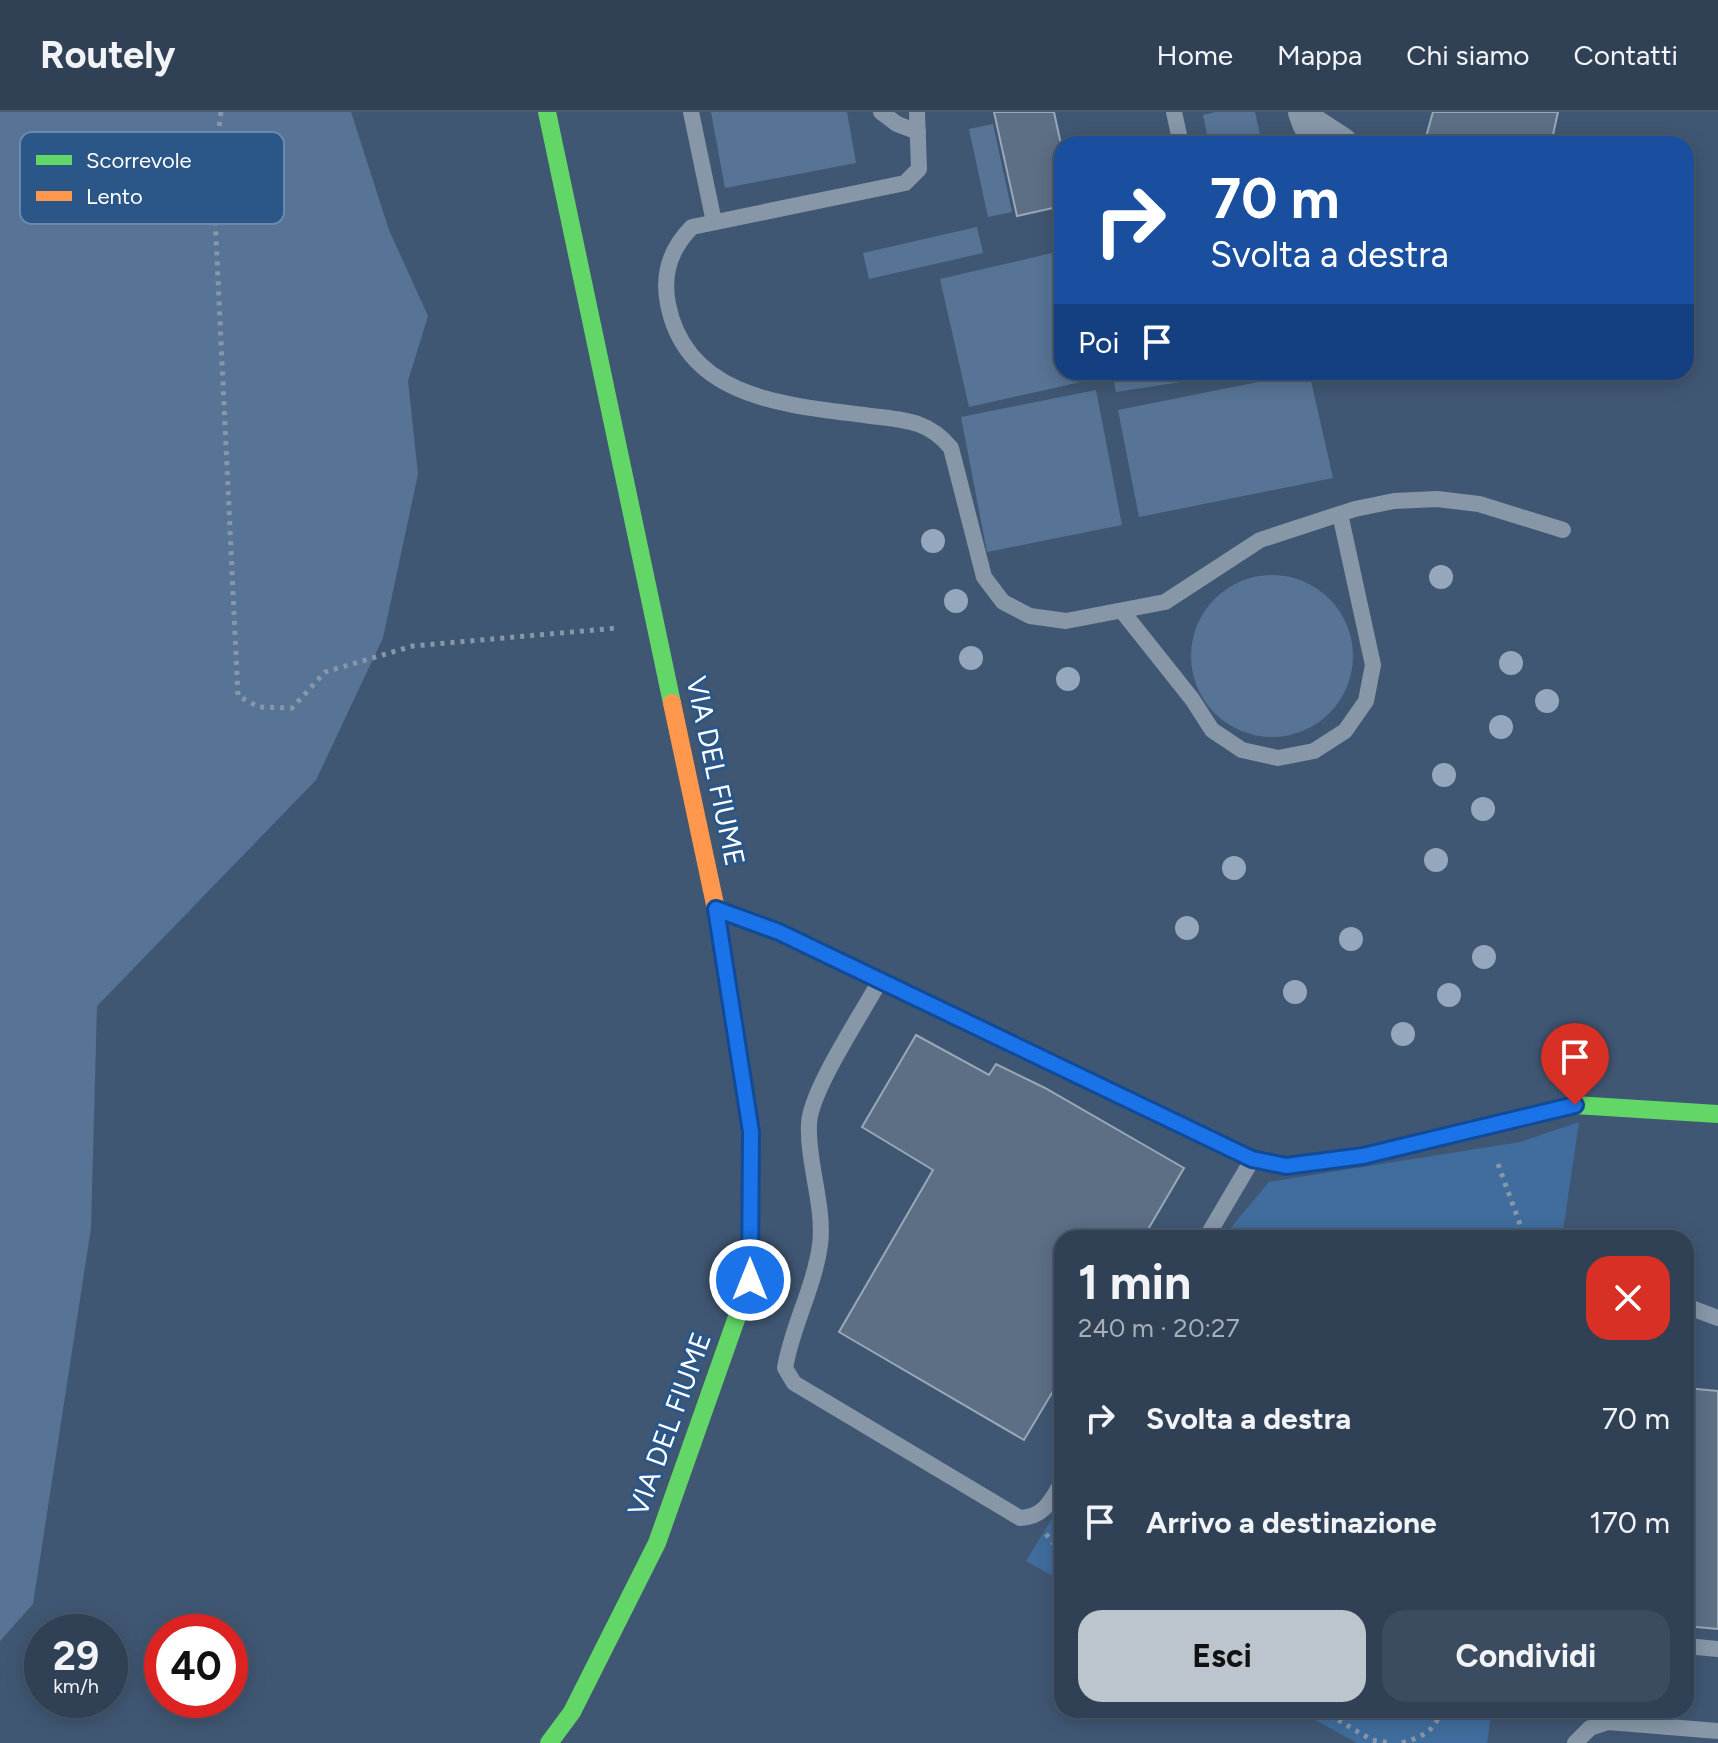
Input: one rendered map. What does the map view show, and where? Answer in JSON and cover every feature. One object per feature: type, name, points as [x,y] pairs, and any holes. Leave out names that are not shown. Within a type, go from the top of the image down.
[{"type":"street","name":"VIA DEL FIUME","points":[[547,112],[716,909],[751,1132],[750,1280],[657,1543],[572,1712],[549,1743]]},
{"type":"street","points":[[1305,112],[1309,123],[1329,136]]},
{"type":"street","points":[[716,909],[779,932],[1252,1159],[1286,1166],[1363,1156],[1575,1105],[1718,1114]]},
{"type":"lane","points":[[691,112],[714,222]]},
{"type":"lane","points":[[881,112],[897,124],[918,132]]},
{"type":"lane","points":[[917,112],[919,169],[905,183],[692,227],[676,243],[666,269],[666,296],[671,321],[682,346],[700,368],[731,386],[789,406],[915,422],[939,432],[951,448],[984,577],[1003,602],[1030,616],[1066,621],[1165,602],[1260,540],[1340,514],[1394,501],[1437,499],[1479,504],[1563,530]]},
{"type":"lane","points":[[1174,112],[1179,136]]},
{"type":"lane","points":[[1122,611],[1192,699],[1212,730],[1242,750],[1278,758],[1314,751],[1345,731],[1366,701],[1373,665],[1340,514]]},
{"type":"lane","points":[[880,981],[817,1096],[809,1122],[821,1242],[811,1288],[789,1346],[785,1368],[794,1383],[1020,1518],[1034,1517],[1054,1495]]},
{"type":"lane","points":[[1211,1230],[1252,1159]]},
{"type":"lane","points":[[1694,1309],[1718,1318]]},
{"type":"lane","points":[[1694,1647],[1718,1649]]},
{"type":"lane","points":[[1575,1743],[1590,1728],[1608,1722],[1718,1731]]},
{"type":"path","points":[[219,132],[221,112]]},
{"type":"path","points":[[215,224],[238,696],[259,707],[292,708],[325,672],[413,646],[549,636],[656,623]]},
{"type":"path","points":[[1490,1125],[1496,1160],[1522,1230]]},
{"type":"path","points":[[1335,1718],[1372,1740],[1391,1743]]},
{"type":"path","points":[[1402,1743],[1426,1735],[1439,1718]]},
{"type":"shaded area","points":[[0,112],[351,112],[389,230],[428,316],[408,381],[418,474],[383,638],[316,780],[97,1006],[91,1228],[33,1604],[0,1641]]},
{"type":"shaded area","points":[[711,112],[847,112],[856,163],[725,188]]},
{"type":"shaded area","points":[[1255,112],[1260,136],[1207,136],[1203,115]]},
{"type":"shaded area","points":[[993,124],[1012,212],[988,217],[969,129]]},
{"type":"shaded area","points":[[977,227],[983,253],[869,279],[863,253]]},
{"type":"shaded area","points":[[1054,253],[1054,380],[1090,380],[969,407],[940,279]]},
{"type":"shaded area","points":[[1114,380],[1195,380],[1116,392]]},
{"type":"shaded area","points":[[1269,380],[1311,380],[1333,478],[1139,517],[1118,410]]},
{"type":"shaded area","points":[[1096,390],[1122,525],[987,552],[961,417]]},
{"type":"shaded area","points":[[1272,575],[1303,581],[1330,598],[1347,625],[1353,656],[1347,687],[1330,714],[1303,731],[1272,737],[1241,731],[1214,714],[1197,687],[1191,656],[1197,625],[1214,598],[1241,581]]},
{"type":"shaded area","points":[[1579,1122],[1563,1230],[1229,1230],[1269,1182],[1520,1142]]},
{"type":"shaded area","points":[[1054,1515],[1054,1577],[1026,1561]]},
{"type":"shaded area","points":[[1312,1718],[1491,1718],[1487,1743],[1357,1743]]},
{"type":"building","points":[[994,112],[1054,112],[1059,136],[1054,136],[1054,208],[1017,216]]},
{"type":"building","points":[[1433,112],[1558,112],[1553,136],[1426,136]]},
{"type":"building","points":[[916,1035],[989,1075],[996,1064],[1045,1088],[1184,1168],[1148,1230],[1054,1230],[1054,1389],[1024,1440],[839,1332],[933,1170],[862,1127]]},
{"type":"building","points":[[1694,1389],[1718,1391],[1718,1629],[1694,1627]]},
{"type":"traffic: fast","points":[[547,112],[672,703]]},
{"type":"traffic: fast","points":[[716,909],[779,932],[1033,1054]]},
{"type":"traffic: fast","points":[[1527,1117],[1575,1105],[1718,1114]]},
{"type":"traffic: fast","points":[[549,1743],[572,1712],[657,1543],[750,1280],[751,1132],[747,1109]]},
{"type":"traffic: slow","points":[[672,703],[716,909],[747,1109]]},
{"type":"traffic: slow","points":[[1033,1054],[1252,1159],[1286,1166],[1363,1156],[1527,1117]]},
{"type":"route","points":[[750,1280],[751,1132],[716,909],[779,932],[1252,1159],[1286,1166],[1363,1156],[1575,1105]]}]
